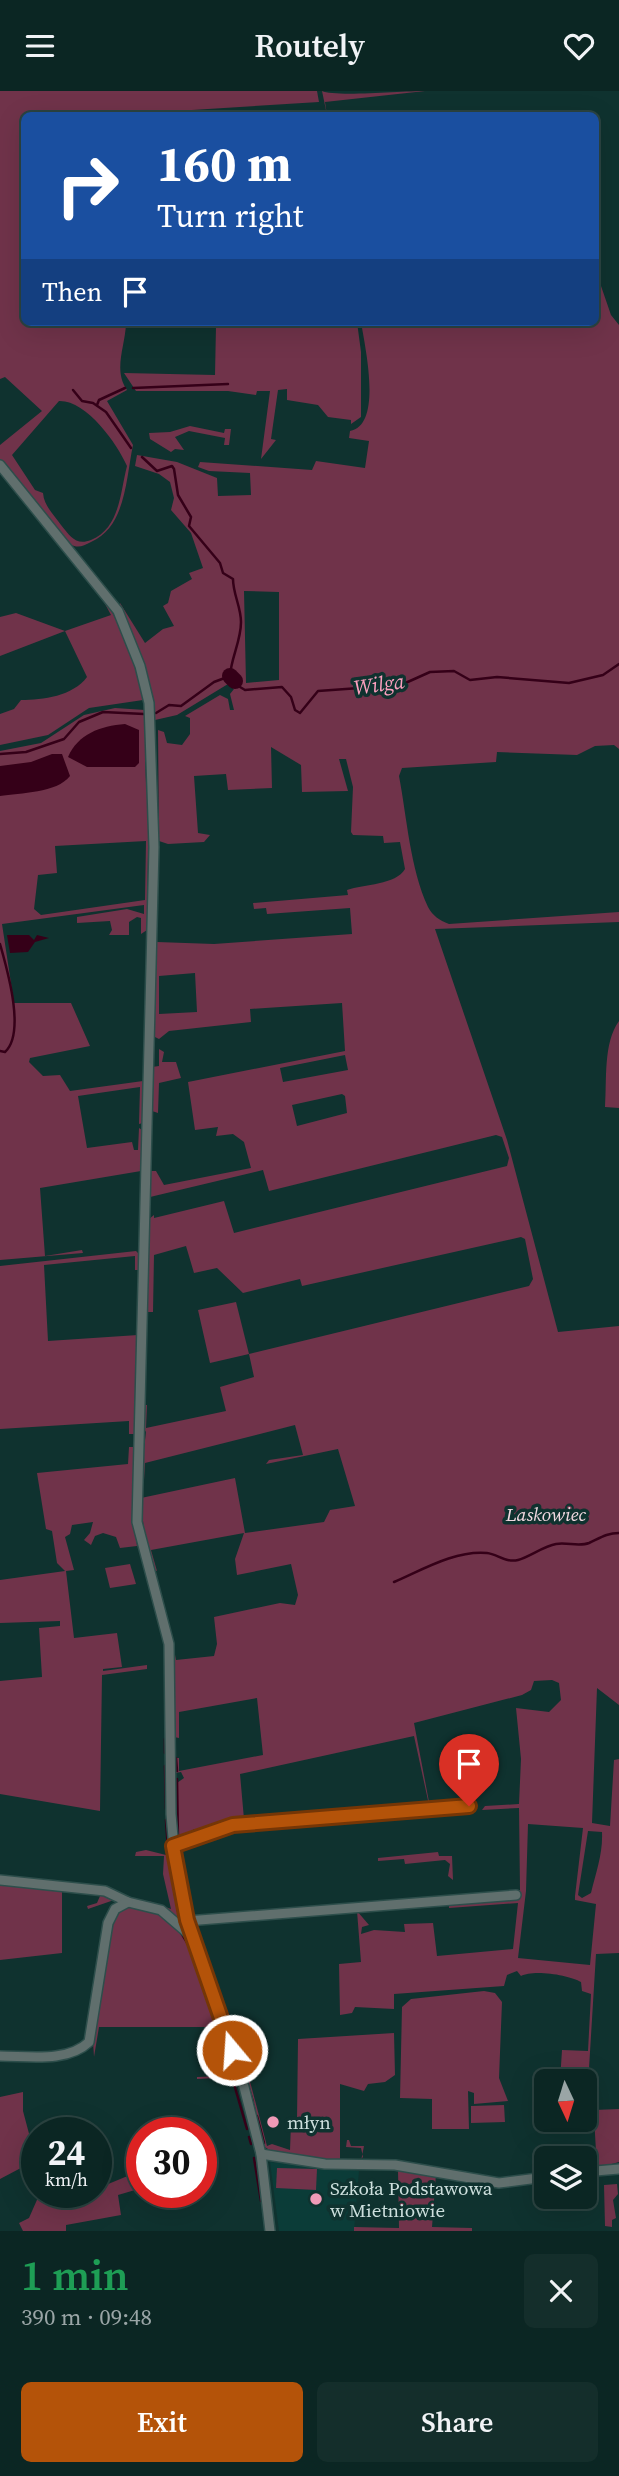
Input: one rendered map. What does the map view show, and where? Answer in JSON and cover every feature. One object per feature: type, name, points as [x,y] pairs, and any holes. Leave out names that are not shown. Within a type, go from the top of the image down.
[{"type":"street","points":[[0,465],[118,611],[140,666],[149,703],[154,848],[136,1496],[140,1541],[169,1644],[173,1846],[187,1920],[242,2079],[261,2154],[270,2231]]},
{"type":"street","points":[[173,1846],[233,1825],[469,1806]]},
{"type":"street","points":[[0,1880],[94,1888],[128,1902],[161,1910],[194,1939]]},
{"type":"street","points":[[187,1920],[516,1895]]},
{"type":"street","points":[[0,2056],[63,2055],[80,2050],[89,2042],[108,1923],[115,1909],[128,1902]]},
{"type":"street","points":[[261,2154],[325,2164],[395,2165],[499,2183],[534,2179]]},
{"type":"street","points":[[597,2171],[619,2169]]},
{"type":"shaded area","points":[[125,724],[139,730],[139,763],[135,767],[87,767],[68,757],[84,737],[107,727]]},
{"type":"shaded area","points":[[52,754],[62,754],[70,776],[64,782],[38,791],[0,796],[0,766],[31,762]]},
{"type":"shaded area","points":[[7,935],[29,935],[34,940],[37,935],[49,938],[35,942],[28,952],[10,953]]},
{"type":"shaded area","name":"Szkoła Podstawowa w Mietniowie","points":[[270,2162],[359,2171],[354,2231],[279,2231]]},
{"type":"green space","points":[[0,91],[317,91],[319,102],[192,112],[21,112],[21,326],[126,326],[120,366],[127,390],[107,401],[133,445],[126,486],[118,513],[111,525],[103,535],[83,546],[70,544],[0,459],[0,445],[42,411],[5,377],[0,379]],"holes":[[[59,401],[80,407],[108,435],[127,466],[113,518],[101,534],[86,542],[77,541],[67,533],[47,506],[43,493],[35,490],[12,455]]]},
{"type":"green space","points":[[322,91],[354,94],[425,91],[325,102],[326,112]]},
{"type":"green space","name":"Laskowiec","points":[[599,285],[611,315],[619,325],[619,749],[614,745],[595,746],[577,755],[497,752],[496,762],[402,768],[399,776],[417,876],[428,907],[439,919],[449,924],[619,912],[619,922],[435,929],[507,1140],[558,1332],[619,1326],[619,1705],[597,1688],[592,1823],[610,1826],[614,1760],[619,1759],[619,1953],[596,1954],[589,2069],[561,2069],[562,2050],[588,2051],[591,1994],[582,1991],[581,1982],[569,1977],[534,1973],[521,1976],[517,1971],[507,1975],[504,1986],[394,1994],[394,2009],[355,2007],[352,2013],[340,2015],[339,1964],[361,1962],[357,1911],[369,1925],[362,1927],[361,1934],[374,1930],[405,1932],[404,1924],[433,1923],[437,1956],[513,1949],[518,1903],[449,1908],[449,1904],[520,1890],[519,1808],[482,1810],[485,1806],[519,1804],[521,1759],[516,1708],[549,1712],[561,1700],[559,1683],[552,1680],[534,1681],[531,1690],[522,1695],[414,1723],[430,1807],[381,1811],[429,1805],[414,1736],[240,1774],[244,1819],[250,1819],[200,1834],[193,1829],[195,1835],[176,1839],[174,1785],[184,1778],[181,1772],[175,1773],[174,1758],[179,1758],[179,1771],[263,1755],[257,1698],[179,1712],[179,1738],[174,1737],[174,1656],[170,1628],[176,1660],[214,1656],[217,1644],[214,1617],[280,1603],[295,1605],[298,1595],[291,1564],[237,1575],[235,1559],[244,1533],[151,1550],[157,1571],[154,1570],[144,1532],[141,1498],[235,1478],[245,1533],[324,1522],[330,1510],[355,1506],[338,1449],[266,1464],[269,1460],[303,1455],[295,1425],[145,1463],[144,1480],[140,1481],[146,1432],[142,1426],[143,1405],[147,1405],[146,1428],[226,1411],[220,1387],[254,1377],[249,1354],[529,1286],[533,1279],[525,1239],[521,1237],[302,1286],[300,1279],[243,1293],[217,1268],[194,1273],[186,1246],[154,1255],[153,1312],[147,1312],[149,1219],[154,1215],[154,1218],[224,1201],[234,1233],[507,1166],[509,1158],[502,1137],[496,1135],[269,1191],[263,1170],[150,1197],[151,1171],[156,1171],[164,1185],[251,1168],[244,1142],[233,1134],[216,1136],[218,1127],[195,1130],[188,1082],[345,1051],[342,1003],[250,1009],[251,1022],[169,1031],[159,1039],[153,1036],[157,942],[214,944],[352,934],[350,908],[267,914],[266,908],[254,909],[253,903],[348,895],[347,890],[387,881],[405,869],[400,842],[384,843],[383,836],[353,835],[351,832],[353,787],[346,759],[339,759],[348,791],[302,792],[301,765],[271,747],[272,788],[228,790],[226,774],[194,776],[198,833],[210,835],[204,842],[168,844],[159,841],[158,730],[164,732],[167,743],[182,745],[190,734],[190,718],[185,716],[220,695],[228,699],[230,710],[234,710],[230,694],[234,689],[228,684],[177,715],[155,720],[136,642],[120,603],[145,643],[163,629],[174,626],[163,606],[168,603],[171,591],[192,579],[189,573],[203,568],[191,533],[171,510],[174,498],[170,482],[159,474],[135,466],[137,455],[177,462],[217,478],[218,496],[251,495],[250,473],[209,471],[198,467],[200,462],[312,470],[316,461],[365,468],[369,441],[349,438],[350,431],[360,426],[366,415],[369,400],[368,366],[362,326],[599,326]],"holes":[[[244,591],[279,592],[279,680],[246,683]],[[195,973],[197,1012],[159,1014],[159,976]],[[345,1055],[348,1070],[283,1082],[280,1068]],[[342,1094],[345,1096],[347,1113],[297,1126],[292,1105]],[[528,1824],[583,1828],[575,1900],[596,1904],[590,1965],[518,1958],[526,1891]],[[588,1831],[602,1832],[602,1840],[591,1893],[582,1898],[578,1895]]]},
{"type":"green space","points":[[216,326],[358,326],[361,352],[361,417],[351,424],[351,420],[328,417],[318,405],[287,400],[287,389],[278,390],[271,439],[276,440],[261,459],[270,391],[257,391],[256,395],[228,391],[136,391],[124,373],[215,375]]},
{"type":"green space","points":[[190,426],[224,433],[225,429],[231,429],[229,445],[224,445],[225,438],[189,431],[175,437],[184,450],[175,449],[171,452],[150,439],[149,433],[170,432]]},
{"type":"green space","points":[[106,599],[133,656],[143,700],[89,708],[48,735],[0,745],[0,714],[14,709],[21,700],[48,698],[66,693],[87,677],[65,631],[111,615],[103,600]]},
{"type":"green space","points":[[16,613],[65,631],[0,656],[0,617]]},
{"type":"green space","points":[[115,708],[145,710],[149,758],[145,760],[146,782],[149,782],[147,930],[141,934],[141,918],[137,917],[129,922],[129,935],[109,935],[112,930],[110,921],[77,923],[77,917],[127,909],[144,914],[144,905],[2,924],[14,1003],[71,1003],[90,1046],[30,1058],[29,1062],[43,1076],[60,1075],[70,1091],[143,1081],[143,1123],[139,1124],[140,1087],[78,1096],[87,1148],[132,1142],[134,1150],[138,1150],[139,1128],[142,1130],[141,1171],[40,1188],[45,1256],[82,1250],[83,1253],[0,1260],[0,751],[41,743],[84,715]],"holes":[[[146,841],[145,900],[41,915],[34,909],[38,875],[57,873],[55,846]]]},
{"type":"green space","points":[[619,1021],[619,1108],[605,1107],[608,1051]]},
{"type":"green space","points":[[159,1049],[164,1052],[162,1062],[176,1062],[181,1078],[159,1083],[158,1113],[152,1111],[152,1067],[159,1066]]},
{"type":"green space","points":[[136,1251],[141,1256],[139,1270],[135,1270],[135,1256],[44,1265],[48,1341],[138,1335],[134,1434],[129,1434],[129,1421],[0,1429],[0,1266]]},
{"type":"green space","points":[[236,1302],[249,1354],[210,1363],[198,1310]]},
{"type":"green space","points":[[129,1447],[134,1447],[132,1499],[137,1546],[120,1548],[116,1537],[103,1533],[95,1536],[91,1545],[84,1540],[90,1533],[93,1522],[72,1525],[70,1534],[65,1537],[74,1570],[66,1571],[74,1638],[117,1633],[122,1667],[103,1671],[147,1665],[147,1669],[102,1675],[100,1811],[0,1794],[0,1681],[42,1677],[39,1628],[60,1626],[60,1621],[0,1623],[0,1580],[65,1571],[57,1563],[52,1531],[46,1529],[37,1473],[128,1464]]},
{"type":"green space","points":[[130,1564],[136,1584],[110,1588],[105,1568]]},
{"type":"green space","points":[[146,1850],[170,1856],[182,1920],[149,1901],[171,1909],[163,1874],[164,1856],[135,1856],[136,1852]]},
{"type":"green space","points":[[438,1852],[439,1856],[452,1856],[453,1880],[448,1876],[450,1864],[445,1860],[405,1864],[404,1859],[378,1861],[378,1858]]},
{"type":"green space","points":[[0,1883],[105,1893],[114,1900],[88,1909],[87,1906],[97,1903],[100,1896],[62,1889],[62,1953],[0,1960]]},
{"type":"green space","points":[[130,1905],[165,1918],[179,1929],[191,1944],[236,2077],[197,2079],[221,2076],[226,2069],[214,2027],[99,2027],[94,2057],[93,2041],[108,1932],[117,1911]]},
{"type":"green space","points":[[484,1991],[495,1993],[502,2002],[499,2078],[508,2101],[474,2104],[474,2093],[468,2091],[469,2129],[432,2129],[432,2099],[400,2098],[402,2007],[411,1999]]},
{"type":"green space","points":[[226,2011],[236,2043],[247,2042],[248,2050],[242,2051],[267,2146],[272,2144],[290,2150],[291,2123],[297,2120],[298,2039],[394,2033],[395,2075],[385,2082],[368,2084],[364,2091],[340,2084],[340,2160],[359,2161],[297,2158],[263,2146]]},
{"type":"green space","points":[[23,2092],[25,2117],[21,2117],[21,2168],[0,2179],[0,2097]]},
{"type":"green space","points":[[504,2105],[505,2122],[471,2123],[471,2106]]},
{"type":"green space","points":[[619,2109],[619,2162],[597,2168],[597,2110]]},
{"type":"green space","points":[[347,2140],[351,2146],[364,2146],[362,2154],[361,2148],[346,2147]]},
{"type":"green space","points":[[277,2168],[317,2169],[316,2190],[276,2188]]},
{"type":"green space","points":[[407,2168],[436,2174],[432,2227],[472,2228],[472,2231],[354,2231],[354,2227],[399,2228],[398,2170]]},
{"type":"green space","points":[[126,2177],[126,2193],[118,2195],[121,2215],[66,2225],[66,2231],[23,2231],[19,2223],[29,2218],[33,2208],[112,2208],[112,2182]]},
{"type":"green space","points":[[617,2184],[618,2194],[613,2200],[616,2218],[612,2220],[612,2227],[605,2226],[604,2185]]},
{"type":"waterway","points":[[133,388],[228,384]]},
{"type":"waterway","points":[[97,405],[99,400],[125,388]]},
{"type":"waterway","points":[[73,390],[82,401],[93,403],[106,412],[131,448]]},
{"type":"waterway","points":[[142,457],[157,471],[172,466],[174,469],[178,495],[191,517],[189,526],[220,563],[223,573],[233,579],[241,622],[230,676],[214,682],[181,706],[169,705],[156,713]]},
{"type":"waterway","name":"Wilga","points":[[240,687],[245,690],[282,687],[291,697],[295,710],[300,713],[318,691],[401,685],[430,672],[454,671],[470,680],[497,677],[569,683],[603,675],[619,664]]},
{"type":"waterway","name":"Wilga","points":[[230,676],[235,681]]},
{"type":"waterway","name":"Wilga","points":[[0,754],[26,752],[64,739],[79,722],[103,712],[144,714]]},
{"type":"waterway","points":[[0,944],[10,984],[14,1016],[11,1043],[5,1052],[0,1051]]},
{"type":"waterway","points":[[394,1582],[439,1562],[463,1555],[487,1553],[518,1560],[551,1545],[585,1544],[619,1533]]},
{"type":"waterway","points":[[165,1739],[165,1753]]},
{"type":"waterway","points":[[176,1758],[177,1771]]},
{"type":"waterway","points":[[165,1766],[166,1809]]},
{"type":"waterway","points":[[177,1779],[178,1840]]},
{"type":"waterway","points":[[166,1820],[168,1849]]},
{"type":"waterway","points":[[179,1850],[186,1890]]},
{"type":"waterway","points":[[168,1856],[179,1916]]},
{"type":"waterway","points":[[188,1898],[191,1913]]},
{"type":"waterway","points":[[180,1931],[191,1949]]},
{"type":"waterway","points":[[202,1977],[232,2077]]},
{"type":"waterway","points":[[246,2079],[253,2102]]},
{"type":"waterway","points":[[234,2084],[247,2129]]},
{"type":"waterway","points":[[253,2104],[254,2108]]},
{"type":"waterway","points":[[257,2116],[264,2143]]},
{"type":"waterway","points":[[249,2137],[251,2144]]},
{"type":"waterway","points":[[254,2158],[261,2201]]},
{"type":"place","name":"młyn","points":[[273,2122]]},
{"type":"place","name":"Szkoła Podstawowa w Mietniowie","points":[[316,2199]]},
{"type":"route","points":[[232,2050],[187,1920],[180,1895],[173,1846],[233,1825],[469,1806]]}]
